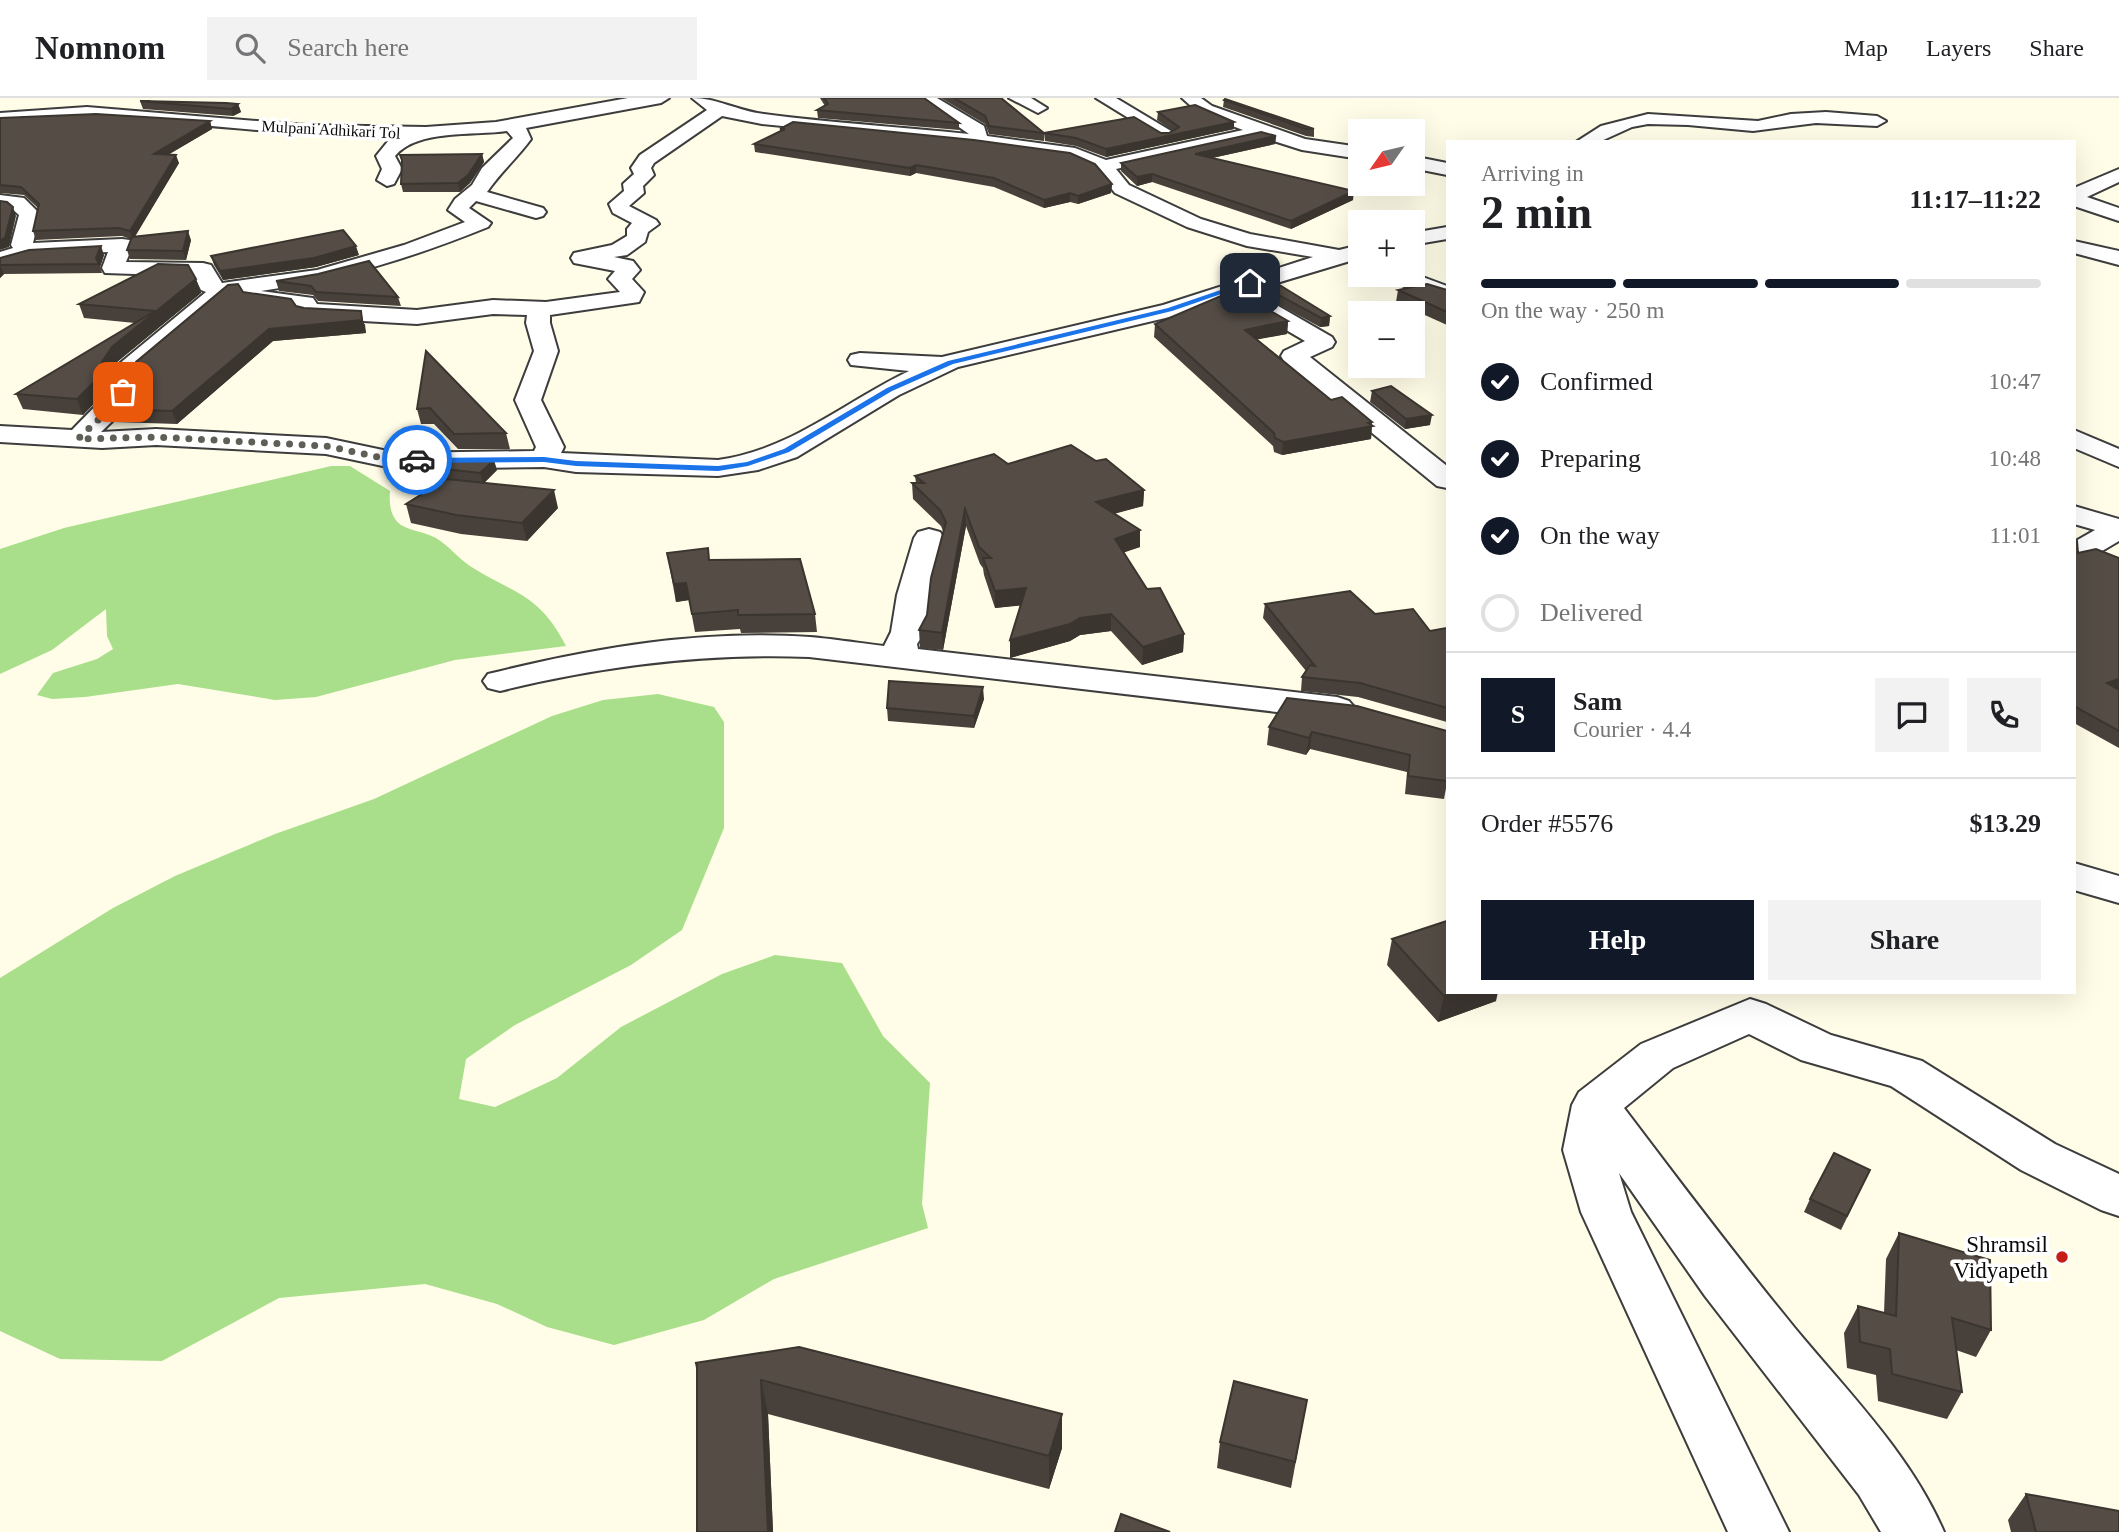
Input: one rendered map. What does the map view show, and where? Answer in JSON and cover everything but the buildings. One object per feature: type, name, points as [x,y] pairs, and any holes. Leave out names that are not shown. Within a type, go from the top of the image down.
[{"type":"street","points":[[36,113],[98,98]]},
{"type":"street","name":"Mulpani Adhikari Tol","points":[[0,118],[36,113],[157,115],[191,121],[312,130],[424,132],[510,124],[535,112],[661,98]]},
{"type":"street","points":[[700,98],[719,110],[762,119],[975,139],[1105,156],[1262,131]]},
{"type":"street","points":[[927,99],[953,98]]},
{"type":"street","points":[[1017,98],[1038,108]]},
{"type":"street","points":[[1104,98],[1167,134]]},
{"type":"street","points":[[1190,98],[1225,119],[1302,144],[1348,151]]},
{"type":"street","points":[[927,99],[978,130],[975,139]]},
{"type":"street","points":[[544,459],[550,447],[528,400],[543,365],[545,351],[538,323],[539,311],[577,302],[631,297],[633,292],[619,279],[629,270],[625,266],[582,258],[619,250],[638,237],[637,229],[649,224],[620,209],[620,204],[634,193],[633,184],[644,175],[641,168],[647,159],[719,110]]},
{"type":"street","points":[[1130,142],[1252,110]]},
{"type":"street","points":[[920,118],[957,117]]},
{"type":"street","points":[[1588,140],[1600,132],[1653,118],[1693,118],[1756,126],[1798,118],[1877,121]]},
{"type":"street","points":[[78,439],[118,401],[125,388],[123,379],[128,369],[219,293],[250,285],[294,281],[412,250],[481,223],[458,210],[489,172],[495,160],[522,139],[520,132],[510,124]]},
{"type":"street","points":[[387,180],[392,169],[385,156],[395,144],[424,132]]},
{"type":"street","points":[[1105,156],[1122,189],[1194,223],[1247,240],[1348,255]]},
{"type":"street","points":[[1425,165],[1446,169]]},
{"type":"street","points":[[2076,196],[2119,175]]},
{"type":"street","points":[[472,194],[536,212]]},
{"type":"street","points":[[2076,198],[2119,215]]},
{"type":"street","points":[[0,201],[18,202],[30,214],[28,231],[22,245],[25,251]]},
{"type":"street","points":[[1425,237],[1446,233]]},
{"type":"street","points":[[0,258],[25,251],[122,245],[113,268]]},
{"type":"street","points":[[2076,247],[2119,258]]},
{"type":"street","points":[[619,250],[649,265],[624,275]]},
{"type":"street","points":[[860,360],[909,364],[950,362],[1170,310],[1226,291],[1348,258]]},
{"type":"street","points":[[0,265],[96,259],[98,260],[90,272],[113,268],[203,270],[209,285],[219,293],[305,303],[308,311],[417,317],[493,307],[545,309]]},
{"type":"street","points":[[1425,279],[1446,280]]},
{"type":"street","points":[[1425,286],[1446,294]]},
{"type":"street","points":[[1226,291],[1265,308],[1323,342],[1293,356],[1446,479]]},
{"type":"street","points":[[0,434],[78,439],[156,437],[326,446],[397,461],[544,459],[576,464],[718,468],[748,464],[786,451],[890,390],[950,362]]},
{"type":"street","points":[[2076,439],[2119,458]]},
{"type":"street","points":[[1369,453],[1402,446]]},
{"type":"street","points":[[2076,516],[2119,528]]},
{"type":"street","points":[[2076,553],[2119,528]]},
{"type":"street","points":[[904,659],[900,644],[908,632],[914,595],[929,538]]},
{"type":"street","points":[[500,681],[563,664],[619,655],[745,644],[809,647],[1370,714]]},
{"type":"street","points":[[2076,877],[2119,890]]},
{"type":"street","points":[[1759,1532],[1606,1212],[1587,1150],[1596,1105],[1657,1056],[1750,1015],[1817,1048],[1906,1073],[2038,1157],[2119,1196]]},
{"type":"street","points":[[1596,1105],[1724,1280],[1880,1476],[1914,1532]]},
{"type":"green space","points":[[331,466],[350,466],[390,491],[391,509],[394,518],[401,525],[436,538],[470,566],[535,605],[556,628],[566,646],[455,660],[316,697],[275,700],[178,684],[85,697],[52,699],[37,695],[53,673],[97,659],[113,649],[107,636],[106,609],[52,650],[0,674],[0,549],[64,528]]},
{"type":"green space","points":[[658,694],[714,707],[724,722],[724,828],[682,930],[631,965],[515,1025],[466,1059],[459,1099],[495,1107],[557,1078],[621,1027],[722,974],[775,955],[842,963],[883,1036],[930,1083],[922,1204],[928,1228],[774,1279],[704,1320],[614,1345],[547,1327],[497,1304],[425,1284],[279,1298],[162,1361],[60,1359],[0,1331],[0,978],[113,908],[175,876],[275,834],[374,799],[552,716],[603,700]]},
{"type":"way so far","points":[[123,392],[118,401],[78,439],[156,437],[326,446],[397,461],[417,460]]},
{"type":"place","name":"Shramsil Vidyapeth","points":[[2062,1257]]},
{"type":"route","points":[[417,460],[544,459],[576,464],[718,468],[748,464],[786,451],[812,438],[843,415],[950,362],[1170,310],[1250,283]]}]
